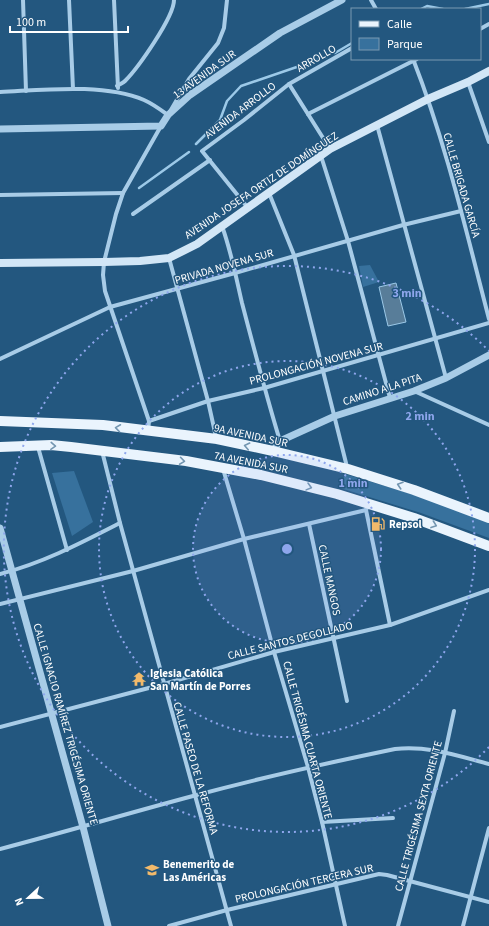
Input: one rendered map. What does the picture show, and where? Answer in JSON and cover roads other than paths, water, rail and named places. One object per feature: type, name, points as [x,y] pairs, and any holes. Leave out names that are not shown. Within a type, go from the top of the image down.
[{"type":"main road","name":"AVENIDA JOSEFA ORTIZ DE DOMÍNGUEZ","points":[[0,263],[140,261],[169,258],[196,244],[330,149],[428,99],[468,82],[489,71]]},
{"type":"main road","name":"9A AVENIDA SUR","points":[[0,421],[148,426],[216,439],[348,469],[414,490],[489,518]]},
{"type":"main road","name":"7A AVENIDA SUR","points":[[0,447],[37,445],[71,447],[186,461],[261,475],[337,494],[367,507],[414,518],[489,546]]},
{"type":"street","points":[[23,0],[26,91]]},
{"type":"street","points":[[69,0],[73,89]]},
{"type":"street","points":[[114,0],[118,92]]},
{"type":"street","points":[[117,86],[126,80],[150,48],[164,26],[174,5],[174,0]]},
{"type":"street","points":[[0,92],[73,89],[118,92],[145,100],[168,115],[189,79],[218,43],[224,28],[227,0]]},
{"type":"street","name":"13 AVENIDA SUR","points":[[161,126],[168,115],[190,95],[280,33],[342,0]]},
{"type":"street","name":"ARROLLO","points":[[289,84],[351,49]]},
{"type":"street","points":[[308,114],[414,60]]},
{"type":"street","name":"CALLE BRIGADA GARCÍA","points":[[414,60],[428,99],[461,211],[489,319]]},
{"type":"street","points":[[468,82],[489,142]]},
{"type":"street","points":[[289,84],[330,149]]},
{"type":"street","name":"AVENIDA ARROLLO","points":[[210,160],[202,150],[244,120],[289,84]]},
{"type":"street","points":[[377,125],[403,225],[446,378]]},
{"type":"street","points":[[0,129],[161,126]]},
{"type":"street","points":[[148,426],[105,291],[103,275],[104,262],[123,193],[161,126]]},
{"type":"street","points":[[321,155],[348,241],[390,398]]},
{"type":"street","points":[[132,214],[210,160],[248,208]]},
{"type":"street","points":[[0,196],[123,193]]},
{"type":"street","points":[[269,193],[294,255],[348,469]]},
{"type":"street","name":"PRIVADA NOVENA SUR","points":[[0,359],[110,307],[403,225],[461,211]]},
{"type":"street","points":[[222,226],[231,251],[235,273],[264,388],[280,441],[273,451]]},
{"type":"street","points":[[169,258],[208,401],[216,439]]},
{"type":"street","name":"PROLONGACIÓN NOVENA SUR","points":[[148,426],[208,401],[264,388],[489,323]]},
{"type":"street","name":"CAMINO A LA PITA","points":[[280,441],[335,416],[414,391],[446,378],[488,357]]},
{"type":"street","points":[[414,391],[489,425]]},
{"type":"street","points":[[37,445],[67,550]]},
{"type":"street","name":"CALLE PASEO DE LA REFORMA","points":[[102,451],[133,571],[231,926]]},
{"type":"street","name":"CALLE TRIGÉSIMA CUARTA ORIENTE","points":[[223,468],[244,539],[274,652],[308,767],[345,926]]},
{"type":"street","points":[[0,604],[133,571],[244,539],[309,524],[367,507],[390,625]]},
{"type":"street","points":[[0,574],[12,571],[67,550],[120,523]]},
{"type":"street","name":"CALLE MANGOS","points":[[309,524],[348,701]]},
{"type":"street","name":"CALLE IGNACIO RAMÍREZ TRIGÉSIMA ORIENTE","points":[[0,528],[83,827],[108,926]]},
{"type":"street","name":"CALLE SANTOS DEGOLLADO","points":[[0,727],[164,684],[274,652],[390,625],[489,590]]},
{"type":"street","name":"CALLE TRIGÉSIMA SEXTA ORIENTE","points":[[398,926],[446,753],[454,711]]},
{"type":"street","points":[[0,849],[194,795],[308,767],[409,747],[446,753],[489,764]]},
{"type":"street","points":[[322,822],[393,818]]},
{"type":"street","points":[[463,926],[489,828]]},
{"type":"street","name":"PROLONGACIÓN TERCERA SUR","points":[[169,926],[227,910],[379,874],[489,902]]},
{"type":"waterway","points":[[470,8],[489,4]]},
{"type":"waterway","points":[[423,8],[427,6],[438,8]]},
{"type":"waterway","points":[[335,53],[351,44]]},
{"type":"waterway","points":[[196,144],[220,120],[227,101],[241,86],[326,57]]},
{"type":"waterway","points":[[139,188],[189,152]]},
{"type":"place","name":"Repsol","points":[[378,524]]},
{"type":"place","name":"Iglesia Católica San Martín de Porres","points":[[139,679]]},
{"type":"place","name":"Benemerito de Las Américas","points":[[152,870]]}]
